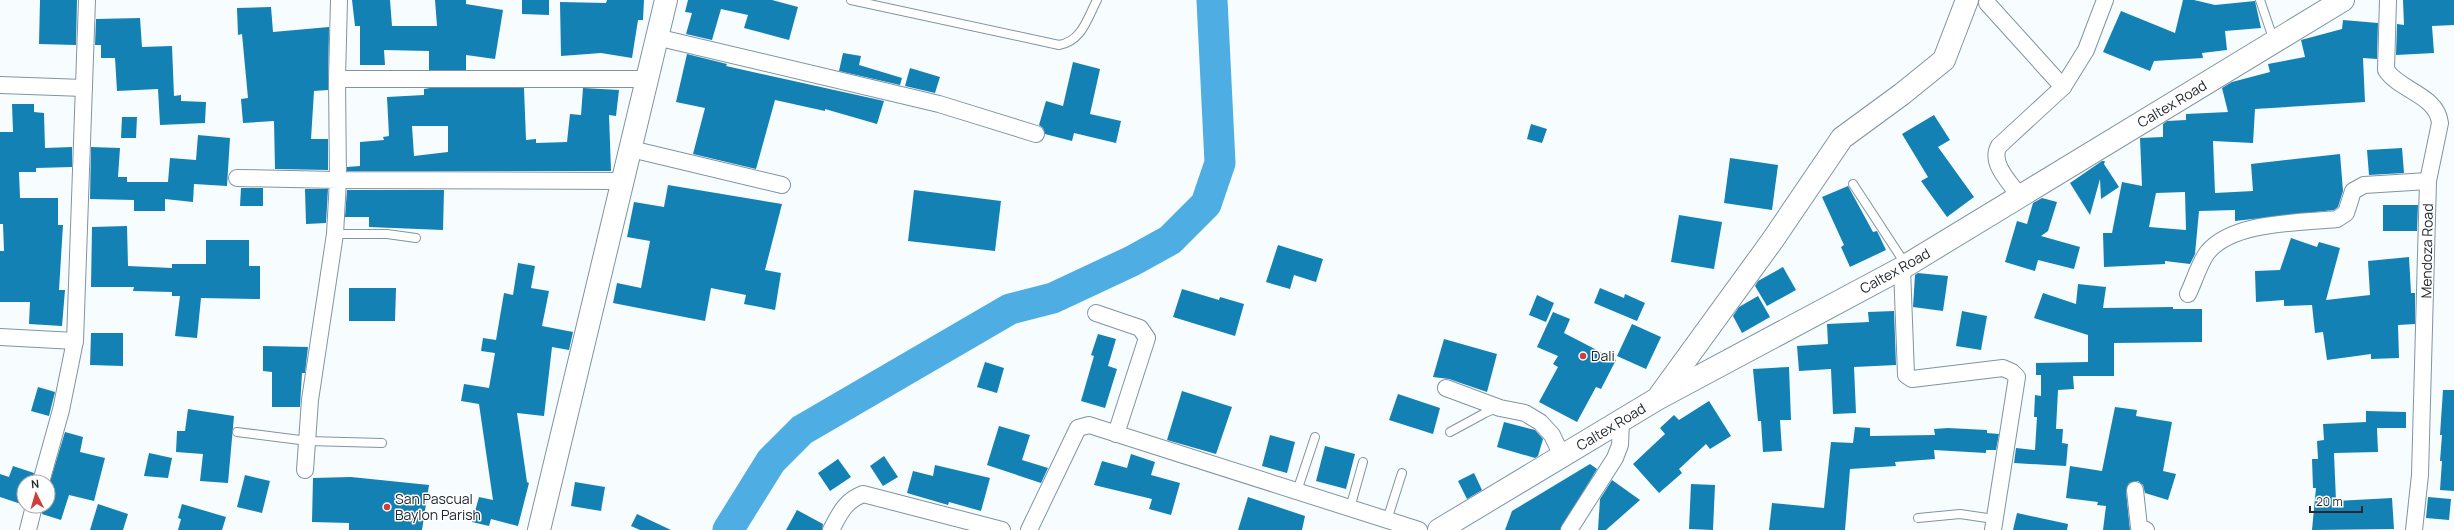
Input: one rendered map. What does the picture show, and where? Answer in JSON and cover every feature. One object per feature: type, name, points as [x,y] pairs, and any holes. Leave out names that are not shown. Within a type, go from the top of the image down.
[{"type":"street","points":[[43,474],[61,410],[75,341],[87,0]]},
{"type":"street","points":[[305,470],[310,400],[335,234],[338,180],[337,79],[339,0]]},
{"type":"street","points":[[539,530],[621,181],[666,0]]},
{"type":"street","points":[[2020,197],[1996,161],[1995,153],[1999,146],[2063,87],[2086,50],[2105,0]]},
{"type":"street","name":"Mendoza Road","points":[[2388,0],[2386,70],[2391,78],[2433,105],[2439,114],[2440,123],[2428,181],[2420,475],[2414,530]]},
{"type":"street","points":[[1657,399],[1772,241],[1842,138],[1902,94],[1944,60],[1977,1],[2063,87]]},
{"type":"street","name":"Caltex Road","points":[[1439,530],[1657,399],[1904,267],[2341,1]]},
{"type":"street","points":[[656,37],[939,104],[1036,134]]},
{"type":"street","points":[[337,79],[647,79]]},
{"type":"street","points":[[0,85],[84,88]]},
{"type":"street","points":[[630,149],[782,185]]},
{"type":"street","points":[[237,178],[338,180],[621,181]]},
{"type":"street","points":[[2188,294],[2207,253],[2230,236],[2258,227],[2337,219],[2346,213],[2352,191],[2364,185],[2428,181]]},
{"type":"street","points":[[1904,267],[1906,375],[1912,378],[2003,368],[2012,372],[2017,377],[1994,524]]},
{"type":"street","points":[[1096,313],[1140,328],[1147,338],[1116,434]]},
{"type":"street","points":[[0,337],[75,341]]},
{"type":"street","points":[[1446,388],[1500,408],[1525,413],[1540,422],[1552,435],[1562,456]]},
{"type":"street","points":[[1569,530],[1615,458],[1620,445],[1621,421]]},
{"type":"street","points":[[1029,530],[1078,428],[1089,425],[1419,530]]},
{"type":"street","points":[[2135,490],[2139,527],[2146,530]]},
{"type":"street","points":[[831,530],[845,504],[852,498],[864,494],[1002,530]]},
{"type":"street","points":[[28,530],[32,514]]},
{"type":"lane","points":[[851,0],[1060,45],[1071,43],[1078,37],[1097,0]]},
{"type":"lane","points":[[2260,0],[2275,42]]},
{"type":"lane","points":[[1853,184],[1904,267]]},
{"type":"lane","points":[[335,234],[387,234],[416,238]]},
{"type":"lane","points":[[1450,432],[1485,413],[1500,408]]},
{"type":"lane","points":[[237,432],[308,441],[382,443]]},
{"type":"lane","points":[[1297,491],[1315,437]]},
{"type":"lane","points":[[1350,508],[1363,462]]},
{"type":"lane","points":[[1387,520],[1402,473]]},
{"type":"lane","points":[[1918,518],[1960,514],[1994,524]]},
{"type":"building","points":[[40,0],[77,0],[76,45],[39,44]]},
{"type":"building","points":[[352,0],[390,0],[392,26],[437,26],[435,0],[466,0],[466,4],[503,10],[495,59],[466,55],[466,70],[429,70],[429,51],[384,50],[385,65],[360,65],[360,26],[355,26]]},
{"type":"building","points":[[522,0],[549,0],[549,15],[522,14]]},
{"type":"building","points":[[607,0],[644,0],[643,20],[638,20],[632,58],[601,53],[561,56],[560,2],[606,3]]},
{"type":"building","points":[[688,0],[772,0],[798,7],[789,40],[744,28],[748,15],[721,9],[712,40],[686,34],[692,13],[685,12]]},
{"type":"building","points":[[2183,0],[2194,0],[2215,5],[2255,1],[2261,28],[2225,31],[2227,50],[2202,53],[2203,58],[2154,61],[2150,71],[2103,52],[2121,11],[2175,33]]},
{"type":"building","points":[[2403,0],[2454,0],[2454,25],[2432,26],[2434,53],[2396,55],[2397,24],[2404,25]]},
{"type":"building","points":[[271,7],[273,32],[329,27],[328,90],[314,91],[311,139],[328,139],[328,170],[275,169],[274,121],[243,123],[241,99],[248,98],[242,34],[238,35],[237,8]]},
{"type":"building","points":[[140,18],[142,47],[172,46],[174,96],[181,95],[181,101],[206,102],[205,123],[160,125],[158,89],[117,91],[115,58],[101,58],[101,45],[95,45],[96,19]]},
{"type":"building","points":[[2343,20],[2378,23],[2377,59],[2363,58],[2365,102],[2255,109],[2253,143],[2213,141],[2215,193],[2253,191],[2251,164],[2340,154],[2343,191],[2338,207],[2334,210],[2235,221],[2235,210],[2199,211],[2195,254],[2190,264],[2165,261],[2165,264],[2104,267],[2103,233],[2112,233],[2122,182],[2142,186],[2140,138],[2163,137],[2163,124],[2167,121],[2186,120],[2186,114],[2228,112],[2222,88],[2232,82],[2270,72],[2268,64],[2305,57],[2301,40],[2342,29]],"holes":[[[2185,192],[2186,230],[2149,227],[2156,193]]]},
{"type":"building","points":[[843,53],[861,56],[859,65],[902,78],[900,85],[839,71]]},
{"type":"building","points":[[687,54],[727,64],[726,66],[884,101],[877,124],[825,109],[825,111],[775,100],[756,169],[693,154],[705,108],[676,102]]},
{"type":"building","points":[[1073,62],[1100,69],[1090,114],[1121,121],[1116,143],[1074,133],[1072,141],[1045,134],[1043,128],[1039,125],[1046,101],[1063,106]]},
{"type":"building","points":[[910,68],[940,77],[935,93],[905,86]]},
{"type":"building","points":[[524,88],[526,140],[536,139],[536,143],[567,142],[570,114],[581,115],[583,88],[619,90],[616,116],[609,115],[611,171],[347,171],[347,167],[360,166],[360,142],[384,140],[383,137],[389,136],[387,97],[424,95],[424,89]],"holes":[[[412,126],[448,126],[448,152],[414,156]]]},
{"type":"building","points":[[12,104],[34,104],[34,112],[44,113],[45,148],[72,147],[72,167],[36,168],[36,172],[19,172],[20,198],[58,198],[58,225],[63,225],[59,290],[65,290],[62,326],[29,324],[30,302],[0,302],[0,251],[4,251],[3,224],[0,224],[0,132],[13,132]]},
{"type":"building","points":[[1934,115],[1950,140],[1938,147],[1974,197],[1947,217],[1921,181],[1928,177],[1902,134]]},
{"type":"building","points":[[122,117],[137,117],[136,138],[121,138]]},
{"type":"building","points":[[1531,124],[1547,129],[1542,143],[1527,139]]},
{"type":"building","points":[[198,135],[230,138],[227,186],[194,184],[193,202],[165,199],[165,211],[134,211],[134,200],[90,199],[91,147],[120,148],[118,177],[127,177],[127,182],[168,182],[170,158],[196,160]]},
{"type":"building","points":[[2402,148],[2404,173],[2369,175],[2367,150]]},
{"type":"building","points":[[1730,158],[1778,165],[1772,210],[1724,203]]},
{"type":"building","points":[[2102,161],[2105,161],[2104,164],[2119,187],[2101,199],[2100,179],[2090,215],[2070,183]]},
{"type":"building","points":[[668,185],[782,204],[765,270],[781,273],[775,310],[744,304],[746,295],[711,288],[705,321],[613,303],[617,283],[641,288],[650,241],[627,237],[634,202],[664,207]]},
{"type":"building","points":[[1848,186],[1873,232],[1877,231],[1886,250],[1850,267],[1841,247],[1844,245],[1822,197]]},
{"type":"building","points":[[241,188],[263,188],[263,206],[240,206]]},
{"type":"building","points":[[305,189],[328,189],[326,223],[306,224]]},
{"type":"building","points":[[347,190],[444,190],[443,230],[369,227],[369,217],[345,217]]},
{"type":"building","points":[[914,190],[1001,201],[995,251],[908,241]]},
{"type":"building","points":[[2042,198],[2057,202],[2048,231],[2041,236],[2080,247],[2074,269],[2038,260],[2035,271],[2005,262],[2017,221],[2027,224],[2033,203]]},
{"type":"building","points":[[2383,205],[2418,205],[2417,231],[2383,231]]},
{"type":"building","points":[[1679,215],[1722,222],[1714,269],[1671,262]]},
{"type":"building","points":[[127,226],[128,266],[172,268],[172,264],[206,264],[206,240],[249,240],[249,266],[260,266],[260,299],[201,298],[197,338],[175,336],[180,296],[172,296],[172,292],[133,291],[134,287],[91,287],[92,227]]},
{"type":"building","points":[[2291,238],[2317,247],[2319,242],[2340,248],[2326,300],[2370,295],[2368,261],[2409,257],[2411,293],[2415,293],[2415,324],[2398,325],[2399,358],[2371,359],[2371,354],[2327,360],[2323,332],[2315,333],[2312,305],[2284,306],[2284,300],[2256,302],[2255,271],[2280,270]]},
{"type":"building","points":[[1278,245],[1323,259],[1316,282],[1294,275],[1290,289],[1266,282]]},
{"type":"building","points":[[518,263],[535,266],[531,288],[549,291],[542,326],[573,332],[569,350],[552,347],[544,416],[517,413],[527,482],[529,483],[518,526],[491,519],[489,526],[472,522],[479,497],[493,500],[479,404],[461,401],[464,384],[489,388],[495,353],[481,351],[483,338],[496,340],[504,293],[513,295]]},
{"type":"building","points":[[1783,267],[1796,290],[1767,306],[1755,286],[1758,281]]},
{"type":"building","points":[[1918,273],[1948,276],[1943,311],[1913,307],[1915,275]]},
{"type":"building","points":[[2078,284],[2106,287],[2103,308],[2173,307],[2173,309],[2202,309],[2202,342],[2114,343],[2114,376],[2073,376],[2074,389],[2058,390],[2056,429],[2063,429],[2062,443],[2068,444],[2066,466],[2014,463],[2016,448],[2035,450],[2037,417],[2034,417],[2035,395],[2041,396],[2041,375],[2036,375],[2036,363],[2088,362],[2088,335],[2034,318],[2043,293],[2076,304]]},
{"type":"building","points":[[349,288],[396,288],[395,321],[349,321]]},
{"type":"building","points":[[1600,288],[1624,298],[1625,294],[1645,303],[1637,321],[1594,303]]},
{"type":"building","points":[[1182,289],[1219,300],[1220,297],[1244,304],[1235,336],[1173,317]]},
{"type":"building","points":[[1537,295],[1554,303],[1546,322],[1529,315]]},
{"type":"building","points":[[1758,296],[1770,317],[1742,333],[1733,316],[1739,307]]},
{"type":"building","points":[[1894,311],[1896,365],[1854,367],[1856,413],[1833,414],[1831,369],[1799,371],[1797,346],[1828,344],[1827,324],[1869,322],[1868,312]]},
{"type":"building","points":[[1962,311],[1987,316],[1981,350],[1956,346]]},
{"type":"building","points":[[1553,312],[1570,319],[1564,333],[1616,360],[1601,389],[1596,387],[1577,422],[1539,402],[1558,367],[1553,364],[1558,356],[1537,347]]},
{"type":"building","points":[[1632,324],[1661,337],[1646,369],[1617,356]]},
{"type":"building","points":[[91,333],[123,333],[123,366],[90,365]]},
{"type":"building","points":[[1098,334],[1116,339],[1108,366],[1117,369],[1105,408],[1081,401],[1094,356],[1091,355]]},
{"type":"building","points":[[1444,339],[1497,354],[1487,392],[1449,379],[1433,377]]},
{"type":"building","points":[[263,346],[308,347],[305,373],[302,373],[300,407],[272,407],[272,372],[263,371]]},
{"type":"building","points":[[985,362],[1004,368],[997,393],[977,387]]},
{"type":"building","points":[[1789,367],[1791,420],[1780,420],[1782,451],[1763,452],[1761,421],[1758,421],[1753,369]]},
{"type":"building","points":[[38,387],[55,392],[49,416],[31,411]]},
{"type":"building","points":[[2443,390],[2454,390],[2454,491],[2440,490],[2442,435],[2440,435]]},
{"type":"building","points":[[1182,391],[1232,407],[1216,454],[1167,440]]},
{"type":"building","points":[[1398,394],[1440,408],[1433,434],[1389,420]]},
{"type":"building","points":[[1709,401],[1731,436],[1710,449],[1706,444],[1679,469],[1682,473],[1659,493],[1633,464],[1665,434],[1660,428],[1674,415],[1679,420]]},
{"type":"building","points":[[2115,407],[2137,410],[2136,416],[2172,422],[2163,471],[2176,474],[2168,500],[2145,493],[2143,485],[2138,481],[2129,483],[2126,491],[2130,530],[2103,530],[2106,506],[2097,505],[2098,502],[2066,498],[2070,466],[2102,471]]},
{"type":"building","points":[[188,409],[234,416],[228,483],[200,481],[203,454],[176,452],[177,431],[185,431]]},
{"type":"building","points":[[2366,411],[2406,412],[2406,428],[2377,428],[2378,452],[2334,453],[2336,501],[2392,498],[2394,529],[2312,530],[2316,488],[2313,488],[2312,459],[2318,459],[2317,441],[2324,440],[2323,424],[2366,422]]},
{"type":"building","points":[[1504,422],[1535,430],[1543,439],[1538,456],[1535,458],[1497,447]]},
{"type":"building","points":[[999,426],[1030,435],[1022,460],[1048,468],[1041,483],[987,465]]},
{"type":"building","points":[[1855,427],[1870,428],[1870,436],[1935,435],[1934,429],[1948,428],[1987,430],[1987,433],[1999,434],[1996,450],[1986,450],[1986,453],[1934,450],[1935,459],[1895,462],[1896,466],[1850,469],[1845,530],[1769,530],[1772,503],[1824,508],[1831,442],[1853,443]]},
{"type":"building","points":[[65,432],[83,437],[80,452],[105,458],[94,501],[69,495],[61,520],[42,514],[56,514],[56,474],[52,474]]},
{"type":"building","points":[[1270,435],[1295,442],[1287,473],[1262,466]]},
{"type":"building","points":[[1325,446],[1355,454],[1346,489],[1316,481]]},
{"type":"building","points":[[149,453],[172,458],[168,478],[144,476]]},
{"type":"building","points":[[1131,454],[1155,462],[1151,475],[1180,483],[1171,515],[1149,509],[1152,499],[1094,485],[1102,461],[1127,468]]},
{"type":"building","points":[[884,456],[898,477],[883,486],[870,466]]},
{"type":"building","points":[[838,459],[851,477],[830,491],[818,473]]},
{"type":"building","points":[[1590,464],[1597,469],[1560,530],[1505,530],[1512,511]]},
{"type":"building","points":[[935,465],[990,478],[981,511],[949,502],[948,505],[907,493],[913,471],[933,476]]},
{"type":"building","points":[[13,466],[34,473],[16,474],[16,502],[0,497],[0,474],[9,477]]},
{"type":"building","points":[[1474,473],[1482,490],[1467,499],[1458,481]]},
{"type":"building","points":[[245,475],[270,481],[262,513],[237,507]]},
{"type":"building","name":"San Pascual Baylon Parish","points":[[351,477],[429,485],[422,530],[349,530],[349,523],[312,522],[313,478]]},
{"type":"building","points":[[1612,480],[1640,500],[1606,530],[1598,530],[1600,499]]},
{"type":"building","points":[[575,482],[605,487],[601,511],[571,506]]},
{"type":"building","points":[[1691,484],[1715,485],[1713,530],[1689,529]]},
{"type":"building","points":[[1248,497],[1305,516],[1302,530],[1238,530]]},
{"type":"building","points":[[2428,497],[2451,499],[2449,520],[2426,518]]},
{"type":"building","points":[[98,504],[128,514],[123,530],[90,530]]},
{"type":"building","points":[[182,504],[226,517],[222,530],[178,530],[181,519],[178,518]]},
{"type":"building","points":[[797,510],[823,524],[822,530],[786,530]]},
{"type":"building","points":[[2017,513],[2068,524],[2067,530],[2013,530]]},
{"type":"building","points":[[637,514],[671,530],[640,530],[631,526]]},
{"type":"waterway","points":[[728,530],[771,461],[802,430],[1010,309],[1053,298],[1132,261],[1170,240],[1206,204],[1220,163],[1212,0]]},
{"type":"place","name":"Dali","points":[[1583,356]]},
{"type":"place","name":"San Pascual Baylon Parish","points":[[387,507]]}]
